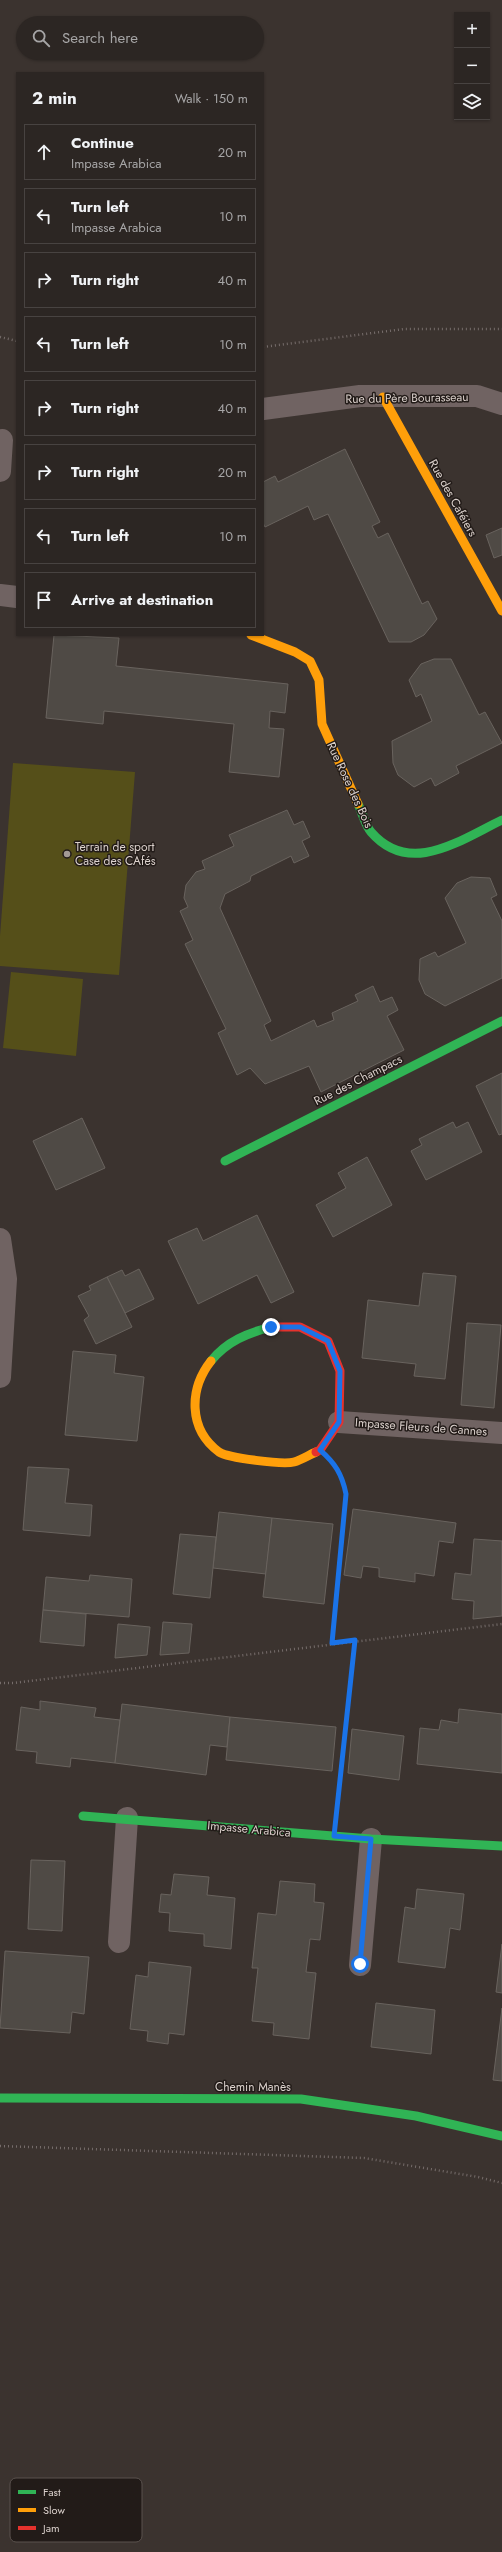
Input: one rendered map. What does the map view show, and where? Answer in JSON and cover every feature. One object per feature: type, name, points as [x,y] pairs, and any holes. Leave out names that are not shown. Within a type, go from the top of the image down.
[{"type":"street","name":"Rue du Père Bourasseau","points":[[264,409],[360,396],[477,396],[502,404]]},
{"type":"street","name":"Rue des Caféiers","points":[[383,397],[501,607]]},
{"type":"street","points":[[0,471],[6,440]]},
{"type":"street","points":[[0,595],[16,597]]},
{"type":"street","name":"Rue Rose des Bois","points":[[254,636],[295,652],[310,661],[319,680],[322,724],[370,831],[390,848],[416,855],[438,851],[502,820]]},
{"type":"street","name":"Rue des Champacs","points":[[225,1161],[502,1022]]},
{"type":"street","points":[[0,1238],[3,1280],[0,1377]]},
{"type":"street","name":"Impasse Fleurs de Cannes","points":[[271,1327],[300,1327],[328,1341],[340,1371],[339,1422],[320,1450],[293,1462],[257,1461],[220,1453],[203,1436],[194,1412],[196,1392],[204,1370],[218,1352],[246,1333],[271,1327]]},
{"type":"street","name":"Impasse Fleurs de Cannes","points":[[339,1422],[502,1433]]},
{"type":"street","name":"Impasse Arabica","points":[[83,1816],[127,1818],[371,1839],[502,1846]]},
{"type":"street","points":[[118,1942],[127,1818]]},
{"type":"street","points":[[360,1964],[371,1839]]},
{"type":"street","name":"Chemin Manès","points":[[0,2098],[301,2099],[416,2116],[502,2136]]},
{"type":"path","points":[[264,347],[404,329],[502,328]]},
{"type":"path","points":[[0,337],[16,341]]},
{"type":"path","points":[[320,1450],[333,1461],[343,1477],[346,1494],[332,1643]]},
{"type":"path","points":[[0,1682],[13,1683],[355,1640],[502,1624]]},
{"type":"path","points":[[334,1836],[355,1640]]},
{"type":"path","points":[[0,2146],[364,2158],[463,2174],[502,2183]]},
{"type":"shaded area","name":"Terrain de sport Case des CAfés","points":[[13,763],[135,772],[119,975],[0,966],[0,936]]},
{"type":"shaded area","points":[[11,972],[83,979],[76,1056],[3,1048]]},
{"type":"building","points":[[345,449],[380,522],[372,526],[378,538],[388,533],[422,604],[428,601],[437,619],[424,635],[411,642],[389,642],[328,514],[314,520],[308,506],[265,527],[264,482],[275,476],[278,482]]},
{"type":"building","points":[[502,528],[502,555],[494,558],[486,535]]},
{"type":"building","points":[[54,636],[119,638],[116,666],[288,684],[285,713],[270,711],[269,728],[284,729],[279,777],[229,772],[234,724],[104,711],[103,724],[46,718]]},
{"type":"building","points":[[434,659],[451,659],[479,715],[485,712],[502,743],[456,766],[459,773],[435,786],[431,778],[414,787],[398,775],[393,763],[392,741],[432,721],[421,694],[416,697],[409,680],[421,664]]},
{"type":"building","points":[[287,810],[294,825],[303,821],[310,837],[302,841],[309,856],[294,863],[291,856],[251,876],[250,881],[225,894],[220,908],[271,1021],[264,1025],[271,1041],[314,1020],[317,1027],[334,1020],[332,1013],[358,1001],[355,995],[373,986],[380,1002],[392,997],[398,1010],[387,1016],[404,1050],[321,1092],[309,1066],[265,1084],[250,1068],[237,1075],[218,1033],[226,1029],[185,944],[193,940],[180,911],[188,907],[184,898],[186,885],[196,872],[205,869],[202,861],[234,846],[229,835]]},
{"type":"building","points":[[471,877],[490,878],[497,895],[491,898],[502,921],[502,978],[445,1006],[425,994],[419,980],[420,959],[435,952],[438,957],[466,943],[445,898],[457,883]]},
{"type":"building","points":[[502,1073],[502,1134],[499,1135],[476,1086]]},
{"type":"building","points":[[82,1118],[105,1168],[56,1190],[33,1141]]},
{"type":"building","points":[[453,1122],[456,1128],[468,1122],[482,1152],[426,1180],[411,1151],[422,1145],[419,1139]]},
{"type":"building","points":[[367,1157],[392,1205],[333,1237],[316,1205],[346,1188],[338,1173]]},
{"type":"building","points":[[257,1215],[294,1292],[271,1303],[257,1275],[198,1304],[168,1241],[197,1228],[203,1241]]},
{"type":"building","points":[[139,1269],[154,1299],[125,1313],[107,1277],[122,1270],[125,1276]]},
{"type":"building","points":[[423,1273],[456,1276],[445,1379],[414,1376],[416,1364],[362,1358],[368,1300],[419,1306]]},
{"type":"building","points":[[107,1277],[132,1327],[96,1344],[84,1320],[89,1316],[78,1296],[91,1290],[89,1286]]},
{"type":"building","points":[[467,1323],[501,1325],[494,1408],[461,1405]]},
{"type":"building","points":[[73,1351],[116,1355],[114,1373],[144,1377],[137,1441],[65,1435]]},
{"type":"building","points":[[28,1467],[69,1469],[65,1503],[92,1505],[90,1536],[23,1530]]},
{"type":"building","points":[[353,1509],[456,1523],[453,1543],[439,1541],[434,1576],[415,1573],[415,1582],[379,1577],[379,1568],[363,1566],[361,1578],[344,1575]]},
{"type":"building","points":[[219,1512],[272,1518],[266,1574],[213,1568]]},
{"type":"building","points":[[272,1518],[333,1524],[324,1604],[263,1597]]},
{"type":"building","points":[[180,1534],[216,1537],[210,1598],[173,1594]]},
{"type":"building","points":[[474,1539],[502,1541],[502,1616],[473,1619],[474,1601],[452,1599],[455,1573],[471,1575]]},
{"type":"building","points":[[90,1575],[132,1579],[129,1617],[43,1610],[46,1577],[89,1581]]},
{"type":"building","points":[[43,1610],[86,1614],[84,1646],[40,1642]]},
{"type":"building","points":[[163,1622],[192,1624],[189,1653],[160,1655]]},
{"type":"building","points":[[118,1624],[150,1627],[147,1655],[115,1658]]},
{"type":"building","points":[[40,1701],[96,1708],[94,1717],[120,1720],[115,1763],[71,1758],[70,1767],[36,1763],[37,1752],[16,1750],[21,1707],[40,1710]]},
{"type":"building","points":[[122,1704],[230,1717],[227,1747],[210,1745],[206,1775],[115,1763]]},
{"type":"building","points":[[459,1709],[502,1714],[502,1773],[417,1764],[420,1728],[439,1730],[441,1720],[458,1723]]},
{"type":"building","points":[[230,1717],[336,1727],[332,1771],[226,1760]]},
{"type":"building","points":[[352,1729],[404,1736],[399,1780],[348,1773]]},
{"type":"building","points":[[31,1860],[65,1861],[62,1931],[28,1929]]},
{"type":"building","points":[[174,1874],[209,1877],[207,1895],[235,1898],[231,1949],[204,1946],[204,1934],[169,1931],[170,1913],[159,1912],[161,1894],[171,1895]]},
{"type":"building","points":[[280,1881],[315,1884],[314,1902],[324,1903],[320,1940],[310,1939],[306,1972],[316,1973],[309,2039],[273,2035],[274,2023],[252,2021],[258,1968],[252,1968],[258,1913],[276,1915]]},
{"type":"building","points":[[417,1889],[464,1894],[460,1930],[450,1928],[445,1968],[398,1962],[405,1907],[415,1909]]},
{"type":"building","points":[[502,1944],[502,1993],[496,1992]]},
{"type":"building","points":[[5,1951],[89,1957],[84,2014],[72,2012],[70,2033],[0,2028]]},
{"type":"building","points":[[149,1962],[191,1967],[184,2035],[169,2033],[168,2044],[147,2041],[148,2031],[130,2029],[136,1975],[148,1977]]},
{"type":"building","points":[[376,2003],[435,2010],[431,2054],[371,2047]]},
{"type":"building","points":[[502,2008],[502,2081],[493,2080]]},
{"type":"traffic: fast","points":[[358,804],[365,822],[371,832],[386,845],[402,852],[419,853],[435,850],[469,837],[502,820]]},
{"type":"traffic: fast","points":[[225,1161],[502,1021]]},
{"type":"traffic: fast","points":[[211,1361],[224,1348],[238,1339],[271,1327]]},
{"type":"traffic: fast","points":[[83,1816],[371,1839],[502,1846]]},
{"type":"traffic: fast","points":[[0,2098],[301,2099],[416,2116],[502,2136]]},
{"type":"traffic: slow","points":[[383,397],[502,611]]},
{"type":"traffic: slow","points":[[254,636],[295,652],[310,661],[319,680],[322,724],[358,804]]},
{"type":"traffic: slow","points":[[211,1361],[199,1384],[195,1408],[197,1420],[202,1432],[209,1443],[219,1452],[244,1459],[288,1463],[297,1461],[316,1452]]},
{"type":"traffic: jam","points":[[271,1327],[300,1327],[328,1341],[340,1371],[339,1422],[320,1450],[316,1452]]},
{"type":"place","name":"Terrain de sport Case des CAfés","points":[[67,854]]},
{"type":"route","points":[[271,1327],[300,1327],[328,1341],[340,1371],[339,1422],[320,1450],[333,1461],[343,1477],[346,1494],[332,1643],[355,1640],[334,1836],[371,1839],[360,1964]]}]
